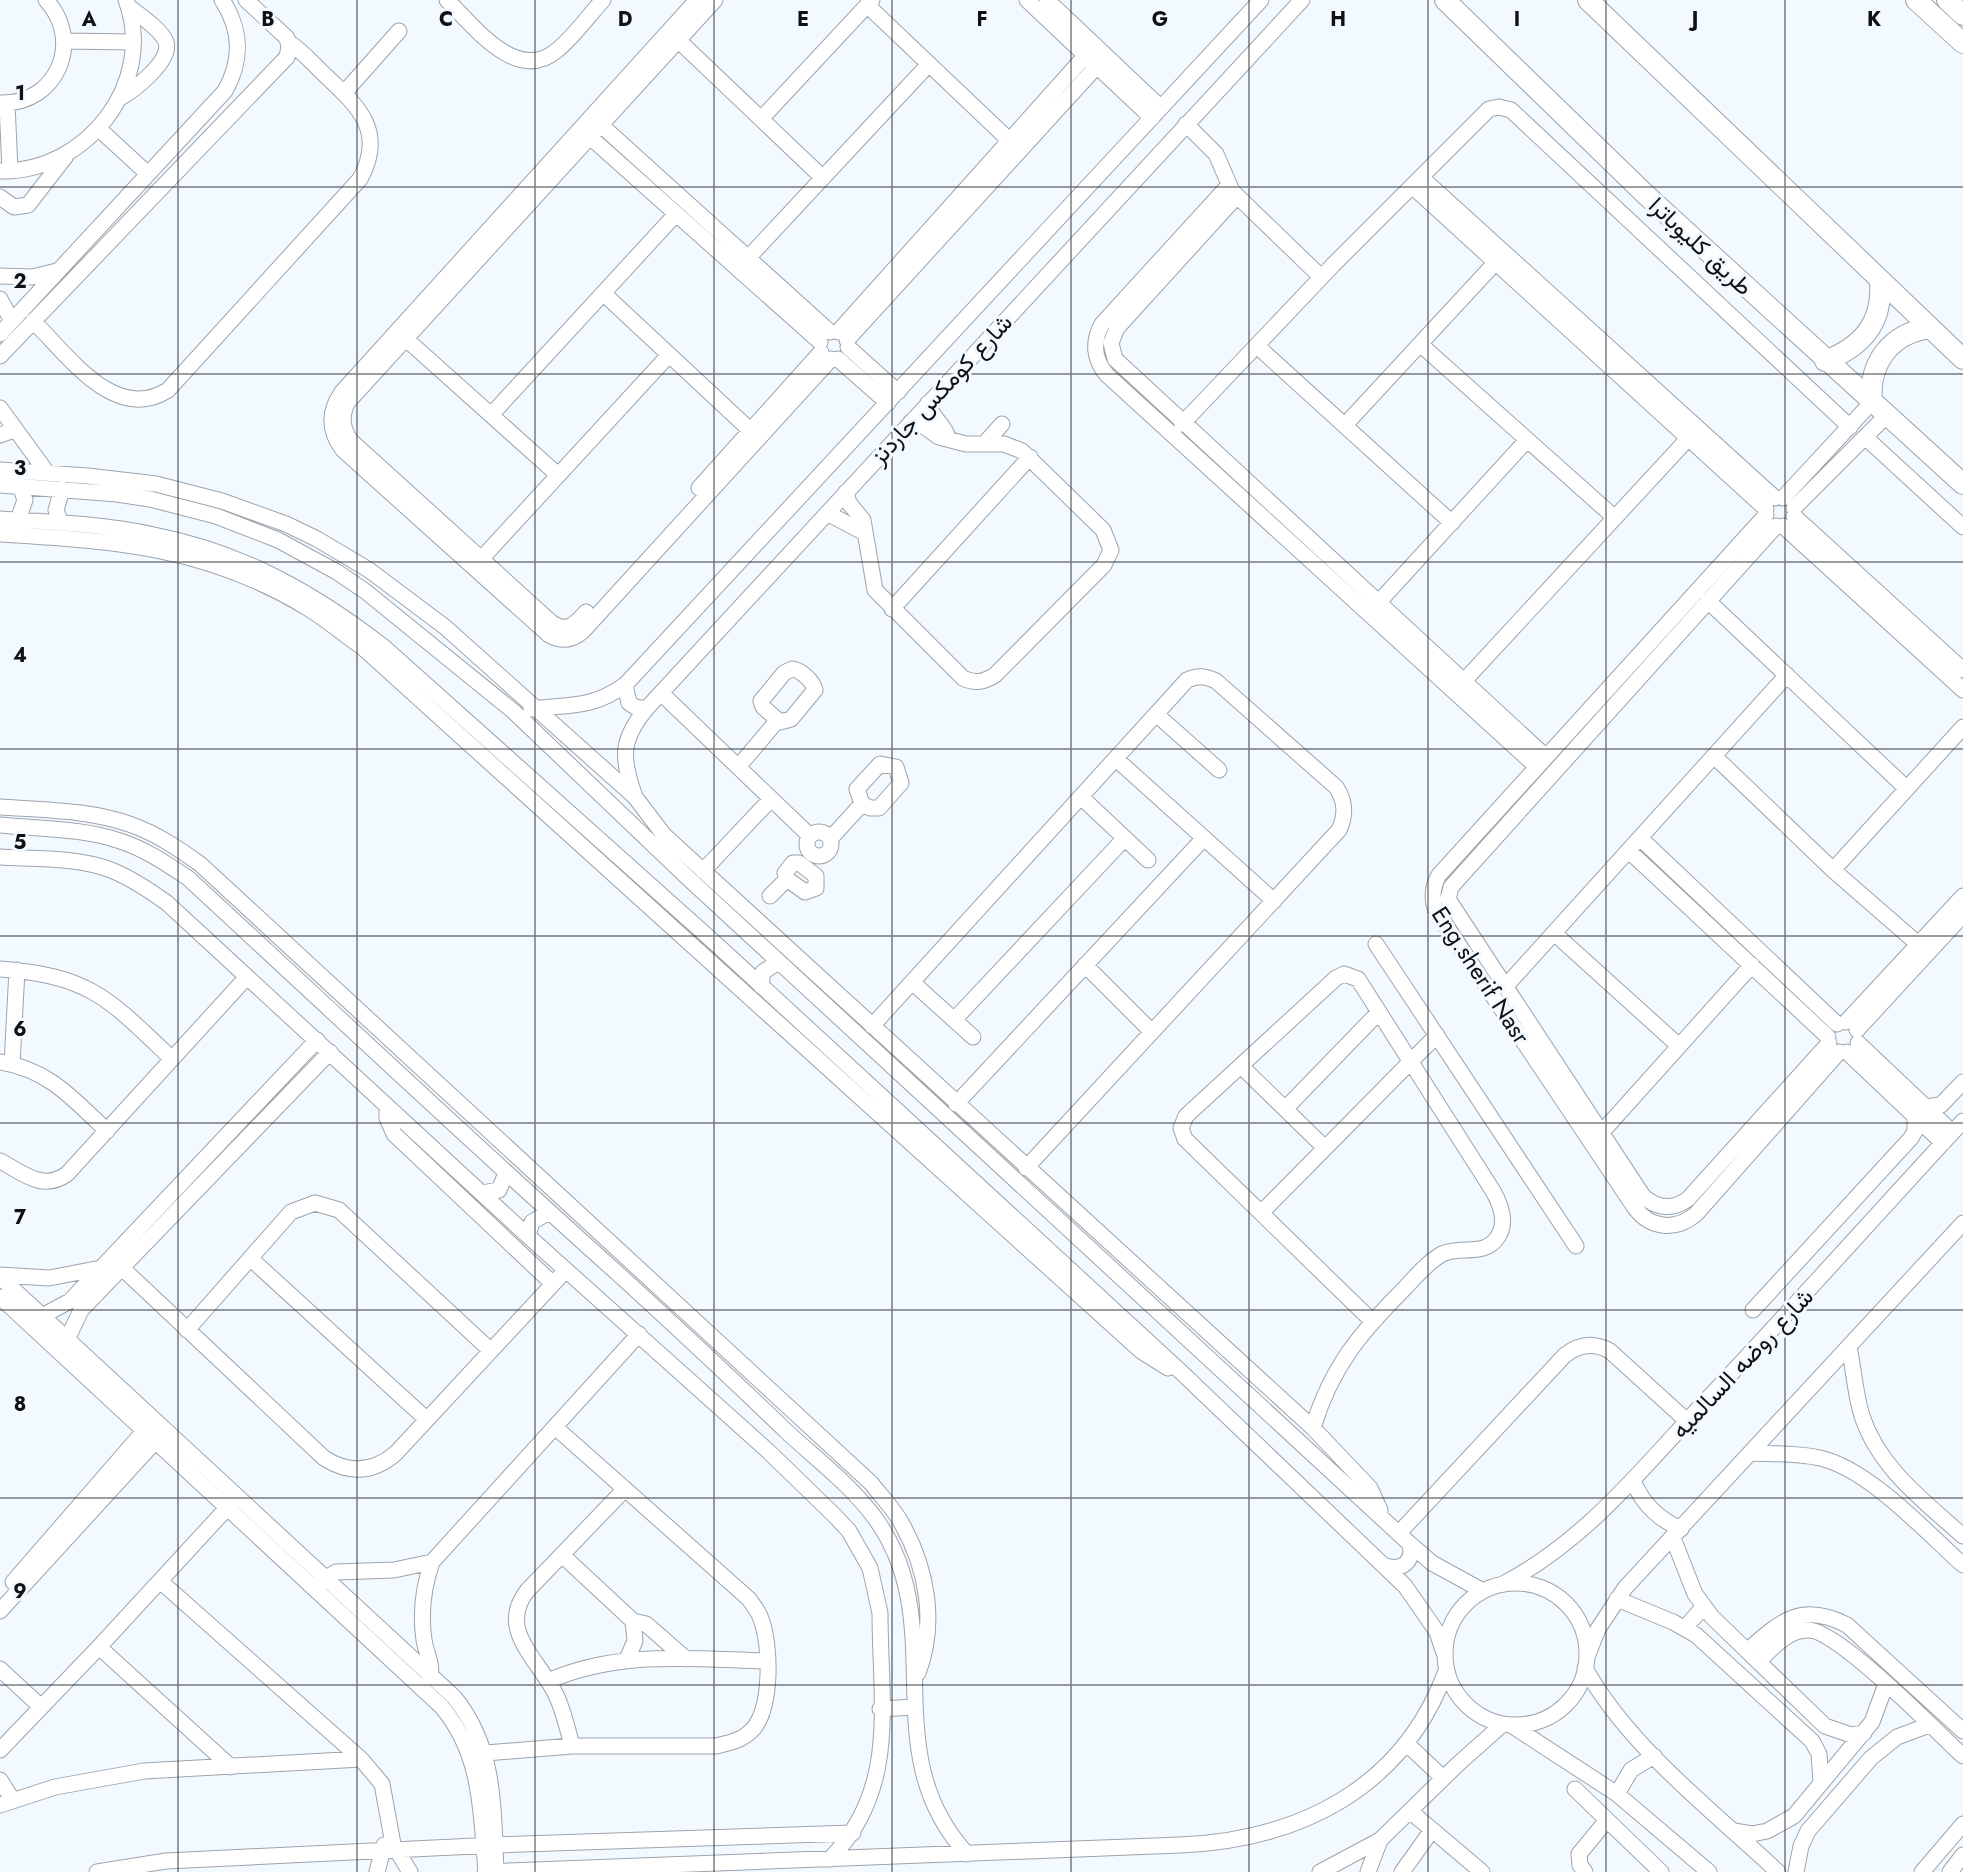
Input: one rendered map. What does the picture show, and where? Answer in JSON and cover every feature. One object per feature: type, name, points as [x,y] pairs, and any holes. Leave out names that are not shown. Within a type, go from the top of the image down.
[{"type":"main road","name":"طريق كليوباترا","points":[[1445,0],[1645,194],[1825,361],[1963,484]]},
{"type":"main road","points":[[1588,0],[1963,359]]},
{"type":"main road","points":[[1916,0],[1963,43]]},
{"type":"main road","points":[[1947,0],[1963,15]]},
{"type":"main road","points":[[1825,361],[1858,343],[1873,328],[1879,309],[1880,282]]},
{"type":"main road","points":[[1880,408],[1873,375],[1884,352],[1905,335],[1930,328]]},
{"type":"street","points":[[46,0],[61,22],[65,41],[63,59],[49,84],[26,100],[3,103],[5,171],[40,165],[68,154]]},
{"type":"street","points":[[0,334],[225,91],[234,72],[238,51],[235,23],[222,0]]},
{"type":"street","points":[[33,321],[108,392],[121,398],[139,400],[160,395],[168,390],[360,179],[370,156],[369,129],[364,116],[344,93],[246,0]]},
{"type":"street","points":[[447,0],[501,51],[523,61],[546,57],[557,51],[603,0]]},
{"type":"street","points":[[697,0],[342,392],[331,414],[335,439],[343,450],[549,635],[562,640],[570,640],[583,631],[1010,141],[1091,61]]},
{"type":"street","points":[[715,0],[347,403],[342,422],[350,440],[552,623],[561,628],[571,627],[750,431],[834,345],[1091,61]]},
{"type":"street","points":[[1027,0],[1091,61],[1157,113]]},
{"type":"street","points":[[1047,0],[1157,113]]},
{"type":"street","name":"شارع كومكس جاردنز","points":[[513,711],[581,705],[606,698],[625,685],[1261,0]]},
{"type":"street","name":"شارع كومكس جاردنز","points":[[635,797],[626,764],[626,739],[647,708],[1302,0]]},
{"type":"street","points":[[0,197],[14,207],[28,205],[68,154],[99,129],[120,98],[127,80],[133,42],[127,3]]},
{"type":"street","points":[[120,98],[144,81],[163,58],[166,48],[163,37],[127,3]]},
{"type":"street","points":[[761,119],[869,3],[1010,141]]},
{"type":"street","points":[[344,93],[399,31]]},
{"type":"street","points":[[678,40],[823,178]]},
{"type":"street","points":[[65,41],[133,42]]},
{"type":"street","points":[[0,356],[282,63],[289,52],[288,42]]},
{"type":"street","points":[[282,63],[316,67]]},
{"type":"street","points":[[748,258],[929,64]]},
{"type":"street","points":[[225,91],[240,105]]},
{"type":"street","points":[[1182,424],[1321,277],[1489,109],[1499,107],[1512,110],[1850,427]]},
{"type":"street","points":[[1186,124],[1216,154],[1233,191],[1321,277]]},
{"type":"street","points":[[601,125],[748,258],[834,345]]},
{"type":"street","points":[[99,129],[148,174]]},
{"type":"street","points":[[590,137],[676,214],[893,397]]},
{"type":"street","points":[[181,139],[195,152]]},
{"type":"street","points":[[1417,183],[1492,254],[1694,433],[1902,624],[1963,690]]},
{"type":"street","points":[[1233,191],[1117,328],[1113,335],[1112,351],[1119,366],[1464,681],[1541,762]]},
{"type":"street","points":[[1233,191],[1102,324],[1095,343],[1099,364],[1107,375],[1541,762]]},
{"type":"street","points":[[122,202],[135,215]]},
{"type":"street","points":[[491,415],[676,214]]},
{"type":"street","points":[[1344,425],[1420,344],[1492,254]]},
{"type":"street","points":[[58,270],[70,283]]},
{"type":"street","points":[[0,276],[32,277],[58,270]]},
{"type":"street","points":[[603,293],[750,431]]},
{"type":"street","points":[[0,299],[12,321]]},
{"type":"street","points":[[406,339],[558,475]]},
{"type":"street","points":[[1420,344],[1615,518]]},
{"type":"street","points":[[1257,346],[1452,523]]},
{"type":"street","points":[[482,558],[669,355]]},
{"type":"street","points":[[928,403],[932,415],[945,429],[948,438]]},
{"type":"street","points":[[1835,456],[1850,427],[1880,408]]},
{"type":"street","points":[[1880,408],[1866,438],[1835,456],[1779,512],[1708,601],[1449,891],[1449,903],[1506,987],[1551,1070],[1602,1132],[1643,1196],[1662,1206],[1676,1206],[1688,1198],[1963,915]]},
{"type":"street","points":[[1,412],[7,432],[48,474]]},
{"type":"street","points":[[846,492],[849,503],[862,520],[863,532],[871,554],[872,583],[880,597],[963,678],[979,682],[995,675],[1104,565],[1111,550],[1103,530],[1030,457],[1004,444],[966,444],[939,437],[922,425],[911,422]]},
{"type":"street","points":[[985,443],[1002,424]]},
{"type":"street","points":[[1464,681],[1694,433]]},
{"type":"street","points":[[1866,438],[1963,527]]},
{"type":"street","points":[[1378,603],[1527,440]]},
{"type":"street","points":[[892,609],[1030,457]]},
{"type":"street","points":[[0,470],[122,479],[187,491],[286,524],[317,539],[369,570],[445,627],[635,797],[659,840],[703,871],[1313,1428],[1370,1488],[1382,1515]]},
{"type":"street","points":[[0,485],[117,494],[183,506],[247,527],[308,555],[365,591],[513,711],[659,840],[735,921],[1382,1515],[1410,1544],[1432,1563],[1483,1591]]},
{"type":"street","points":[[18,520],[25,500],[20,486]]},
{"type":"street","points":[[61,523],[56,503],[62,489]]},
{"type":"street","points":[[183,506],[187,491]]},
{"type":"street","name":"Eng.sherif Nasr","points":[[1779,512],[1624,671],[1541,762],[1439,875],[1432,895],[1436,911],[1551,1070],[1640,1215],[1652,1223],[1668,1226],[1683,1223],[1696,1214],[1843,1038]]},
{"type":"street","points":[[827,513],[863,532]]},
{"type":"street","points":[[0,519],[61,523],[154,534],[204,547],[253,565],[300,588],[344,616],[386,648],[762,986],[1180,1371],[1385,1566],[1422,1608],[1437,1632],[1444,1653],[1446,1671],[1461,1700],[1488,1719],[1507,1724],[1617,1794],[1709,1872]]},
{"type":"street","points":[[0,534],[115,542],[182,554],[246,576],[307,607],[362,647],[1141,1351],[1159,1364],[1180,1371]]},
{"type":"street","points":[[1708,601],[1905,787]]},
{"type":"street","points":[[1902,624],[1963,670]]},
{"type":"street","points":[[430,642],[445,627]]},
{"type":"street","points":[[1624,671],[1636,682]]},
{"type":"street","points":[[1506,987],[1787,675]]},
{"type":"street","points":[[872,1026],[1187,680],[1197,676],[1207,677],[1224,688],[1340,792],[1345,811],[1339,830],[1026,1168]]},
{"type":"street","points":[[625,685],[629,703],[637,708],[647,708]]},
{"type":"street","points":[[661,693],[810,836]]},
{"type":"street","points":[[1156,714],[1219,771]]},
{"type":"street","points":[[738,767],[777,721]]},
{"type":"street","points":[[1833,870],[1905,787],[1963,727]]},
{"type":"street","points":[[481,754],[493,742]]},
{"type":"street","points":[[1714,756],[1833,870],[1918,944]]},
{"type":"street","points":[[1116,759],[1274,902]]},
{"type":"street","points":[[1081,797],[1148,860]]},
{"type":"street","points":[[703,871],[771,799]]},
{"type":"street","points":[[830,839],[862,804]]},
{"type":"street","points":[[0,807],[94,815],[132,825],[168,841],[200,864],[871,1483],[901,1521],[922,1568],[928,1618],[927,1640],[914,1683]]},
{"type":"street","points":[[0,825],[87,833],[120,841],[156,856],[188,878],[432,1105],[700,1349],[856,1497],[886,1535],[901,1566],[910,1597],[915,1707],[921,1767],[930,1799],[946,1828],[967,1854]]},
{"type":"street","points":[[821,832],[830,839],[831,849],[823,856],[813,855],[807,846],[810,836],[821,832]]},
{"type":"street","points":[[954,1020],[1125,838]]},
{"type":"street","points":[[956,1104],[1204,838]]},
{"type":"street","points":[[1640,838],[1920,1112],[1953,1132]]},
{"type":"street","points":[[1629,851],[1752,965],[1843,1038]]},
{"type":"street","points":[[807,868],[818,856]]},
{"type":"street","points":[[0,857],[82,863],[110,869],[140,884],[167,903],[246,978],[330,1052],[528,1236],[639,1334],[834,1515],[862,1550],[870,1568],[879,1613],[881,1753],[879,1773],[868,1804],[853,1833],[830,1859]]},
{"type":"street","points":[[793,863],[800,863],[816,876],[818,882],[811,892],[805,892],[787,879],[785,873],[793,863]]},
{"type":"street","points":[[770,896],[787,879]]},
{"type":"street","points":[[1843,1038],[1918,944],[1963,896]]},
{"type":"street","points":[[715,943],[730,942],[737,928],[735,921]]},
{"type":"street","points":[[1554,933],[1679,1046]]},
{"type":"street","points":[[1376,944],[1576,1245]]},
{"type":"street","points":[[762,986],[763,972],[775,964],[782,965]]},
{"type":"street","points":[[1602,1132],[1752,965]]},
{"type":"street","points":[[1086,966],[1151,1031]]},
{"type":"street","points":[[0,969],[54,976],[100,995],[114,1004],[172,1059]]},
{"type":"street","points":[[17,970],[6,1063],[32,1070],[52,1081],[107,1131]]},
{"type":"street","points":[[1313,1428],[1332,1377],[1351,1346],[1372,1321],[1436,1258],[1453,1250],[1478,1250],[1488,1246],[1497,1238],[1503,1226],[1501,1206],[1493,1191],[1358,979],[1348,974],[1340,976],[1186,1116],[1182,1124],[1182,1132],[1372,1321]]},
{"type":"street","points":[[0,1161],[33,1180],[54,1180],[67,1174],[246,978]]},
{"type":"street","points":[[912,982],[974,1037]]},
{"type":"street","points":[[1285,1109],[1379,1012]]},
{"type":"street","points":[[1261,1213],[1437,1035]]},
{"type":"street","points":[[42,1316],[64,1306],[100,1276],[316,1040]]},
{"type":"street","points":[[0,1276],[49,1278],[100,1276],[121,1267],[330,1052]]},
{"type":"street","points":[[1241,1066],[1325,1148]]},
{"type":"street","points":[[278,1081],[292,1092]]},
{"type":"street","points":[[1920,1112],[1941,1105],[1963,1082]]},
{"type":"street","points":[[432,1105],[445,1091]]},
{"type":"street","points":[[387,1107],[387,1118],[394,1134],[552,1283]]},
{"type":"street","points":[[1753,1310],[1911,1138],[1920,1112]]},
{"type":"street","name":"شارع روضه السالميه","points":[[1503,1584],[1538,1565],[1569,1543],[1633,1480],[1953,1132]]},
{"type":"street","points":[[482,1193],[499,1190],[504,1185],[506,1173]]},
{"type":"street","points":[[187,1330],[298,1207],[315,1203],[332,1206],[489,1349]]},
{"type":"street","points":[[528,1236],[532,1222],[549,1212]]},
{"type":"street","points":[[1320,1872],[1380,1840],[1443,1778],[1507,1724],[1544,1719],[1559,1710],[1571,1698],[1598,1629],[1617,1599],[1961,1228]]},
{"type":"street","points":[[250,1258],[425,1418]]},
{"type":"street","points":[[121,1267],[324,1458],[335,1465],[361,1470],[386,1461],[489,1349],[566,1270]]},
{"type":"street","points":[[0,1276],[67,1340],[228,1507],[320,1582]]},
{"type":"street","points":[[67,1340],[75,1318],[100,1276]]},
{"type":"street","points":[[0,1297],[155,1431],[427,1681],[462,1707],[476,1728],[486,1753],[491,1779],[489,1845],[485,1872],[1188,1845],[1243,1840],[1288,1827],[1331,1807],[1370,1780],[1408,1745],[1426,1717],[1446,1671]]},
{"type":"street","points":[[496,1871],[471,1754],[451,1717],[427,1681],[422,1611],[432,1562],[639,1334]]},
{"type":"street","points":[[700,1349],[713,1336]]},
{"type":"street","points":[[1399,1533],[1565,1356],[1580,1347],[1596,1346],[1610,1351],[1687,1421]]},
{"type":"street","points":[[1849,1347],[1862,1415],[1880,1453],[1906,1484],[1963,1536]]},
{"type":"street","points":[[486,1753],[572,1746],[716,1746],[735,1742],[751,1731],[762,1715],[767,1696],[767,1661],[761,1618],[749,1599],[555,1427]]},
{"type":"street","points":[[0,1597],[155,1431]]},
{"type":"street","points":[[0,1611],[155,1431]]},
{"type":"street","points":[[1752,1453],[1801,1455],[1833,1462],[1862,1477],[1963,1565]]},
{"type":"street","points":[[1633,1480],[1648,1507],[1677,1534],[1695,1594],[1704,1606],[1825,1726],[1851,1735],[1864,1733]]},
{"type":"street","points":[[1891,1501],[1906,1484]]},
{"type":"street","points":[[572,1746],[557,1697],[523,1643],[515,1616],[518,1602],[625,1489]]},
{"type":"street","points":[[0,1750],[228,1507]]},
{"type":"street","points":[[1385,1566],[1394,1569],[1402,1567],[1409,1561],[1412,1553],[1410,1544]]},
{"type":"street","points":[[562,1554],[633,1621],[646,1624],[686,1659]]},
{"type":"street","points":[[320,1582],[341,1571],[394,1570],[432,1562]]},
{"type":"street","points":[[160,1581],[361,1759],[381,1784],[386,1798],[389,1851],[377,1872]]},
{"type":"street","points":[[1444,1653],[1447,1634],[1455,1616],[1467,1602],[1483,1591],[1503,1584],[1525,1584],[1545,1589],[1563,1601],[1576,1617],[1584,1636],[1586,1663],[1614,1713],[1654,1756],[1778,1872]]},
{"type":"street","points":[[1617,1599],[1685,1628],[1696,1635],[1802,1730],[1819,1754],[1821,1782]]},
{"type":"street","points":[[1685,1628],[1704,1606]]},
{"type":"street","points":[[1753,1655],[1790,1617],[1809,1613],[1829,1616],[1847,1625],[1963,1731]]},
{"type":"street","points":[[627,1659],[635,1641],[633,1621]]},
{"type":"street","points":[[1753,1655],[1795,1632],[1809,1629],[1830,1637],[1886,1684],[1963,1756]]},
{"type":"street","points":[[99,1647],[231,1767]]},
{"type":"street","points":[[548,1681],[597,1664],[627,1659],[767,1661]]},
{"type":"street","points":[[0,1669],[40,1706]]},
{"type":"street","points":[[1726,1823],[1736,1833],[1752,1834],[1774,1828],[1794,1816],[1864,1733],[1878,1710],[1886,1684]]},
{"type":"street","points":[[880,1709],[915,1707]]},
{"type":"street","points":[[1802,1730],[1816,1716]]},
{"type":"street","points":[[1796,1872],[1801,1846],[1808,1830],[1870,1758],[1898,1737],[1929,1725]]},
{"type":"street","points":[[1408,1745],[1443,1778]]},
{"type":"street","points":[[1617,1794],[1631,1770],[1654,1756]]},
{"type":"street","points":[[0,1780],[6,1802],[56,1787],[144,1771],[361,1759]]},
{"type":"street","points":[[1575,1789],[1661,1872]]},
{"type":"street","points":[[1411,1812],[1478,1871]]},
{"type":"street","points":[[1794,1816],[1808,1830]]},
{"type":"street","points":[[1586,1872],[1580,1865],[1579,1854],[1607,1820]]},
{"type":"street","points":[[1922,1872],[1962,1826]]},
{"type":"street","points":[[1402,1872],[1432,1830]]},
{"type":"street","points":[[97,1872],[148,1863],[239,1865],[389,1851],[489,1845],[853,1833]]},
{"type":"street","points":[[1368,1872],[1380,1840]]},
{"type":"street","points":[[557,1843],[559,1870]]},
{"type":"street","points":[[389,1851],[410,1872]]},
{"type":"street","points":[[1950,1872],[1963,1855]]}]
